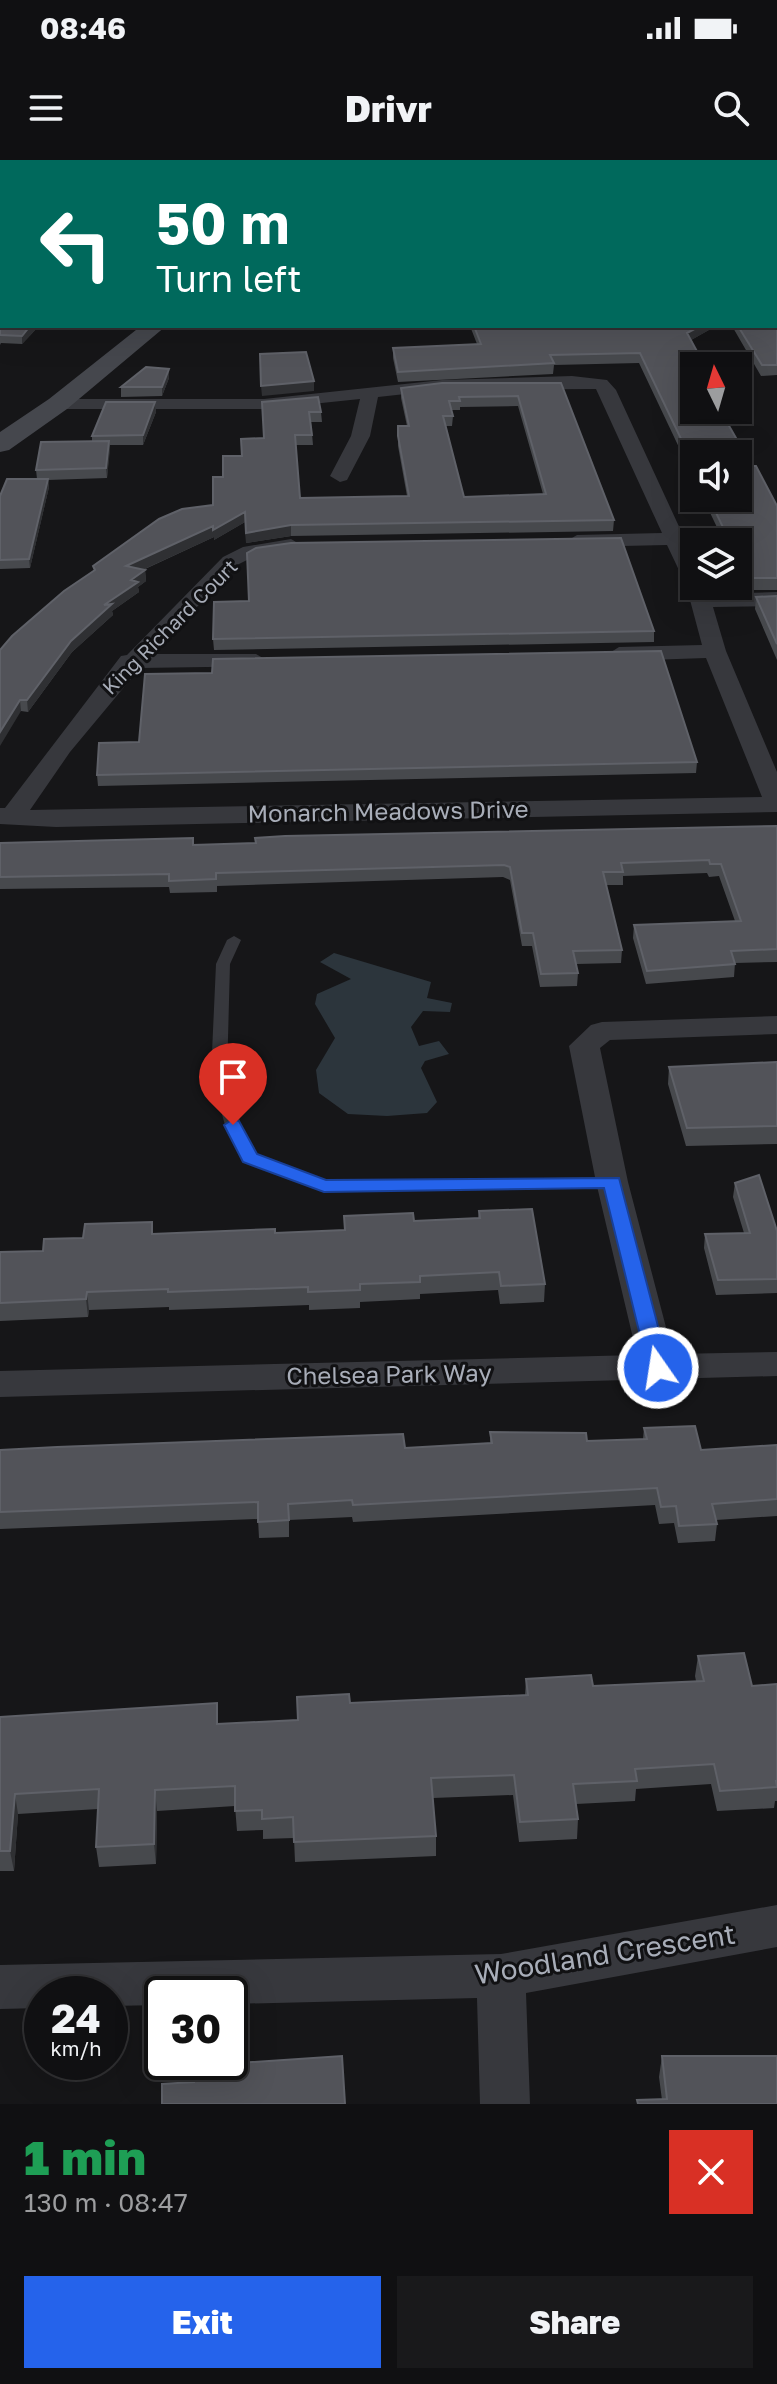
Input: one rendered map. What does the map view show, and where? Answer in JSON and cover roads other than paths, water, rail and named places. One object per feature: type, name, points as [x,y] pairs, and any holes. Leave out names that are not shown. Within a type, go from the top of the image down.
[{"type":"main road","points":[[0,444],[58,404],[153,328]]},
{"type":"street","points":[[58,404],[264,404],[442,385],[572,381],[601,384],[607,390],[680,552]]},
{"type":"street","points":[[340,476],[350,461],[368,415],[370,392]]},
{"type":"street","points":[[560,541],[674,539]]},
{"type":"street","name":"King Richard Court","points":[[6,816],[129,661],[230,561],[250,551],[306,545]]},
{"type":"street","points":[[752,596],[777,599]]},
{"type":"street","points":[[700,600],[715,651],[777,803]]},
{"type":"street","points":[[593,655],[715,651]]},
{"type":"street","points":[[129,661],[272,661]]},
{"type":"street","name":"Monarch Meadows Drive","points":[[6,816],[56,819],[777,803]]},
{"type":"street","points":[[658,1368],[612,1182],[584,1046],[602,1031],[777,1025]]},
{"type":"street","name":"Chelsea Park Way","points":[[0,1384],[777,1364]]},
{"type":"street","name":"Woodland Crescent","points":[[0,1987],[501,1976],[777,1926]]},
{"type":"street","points":[[501,1976],[505,2104]]},
{"type":"lane","points":[[234,940],[223,964],[219,1075],[233,1125],[250,1158],[324,1186],[612,1182]]}]
